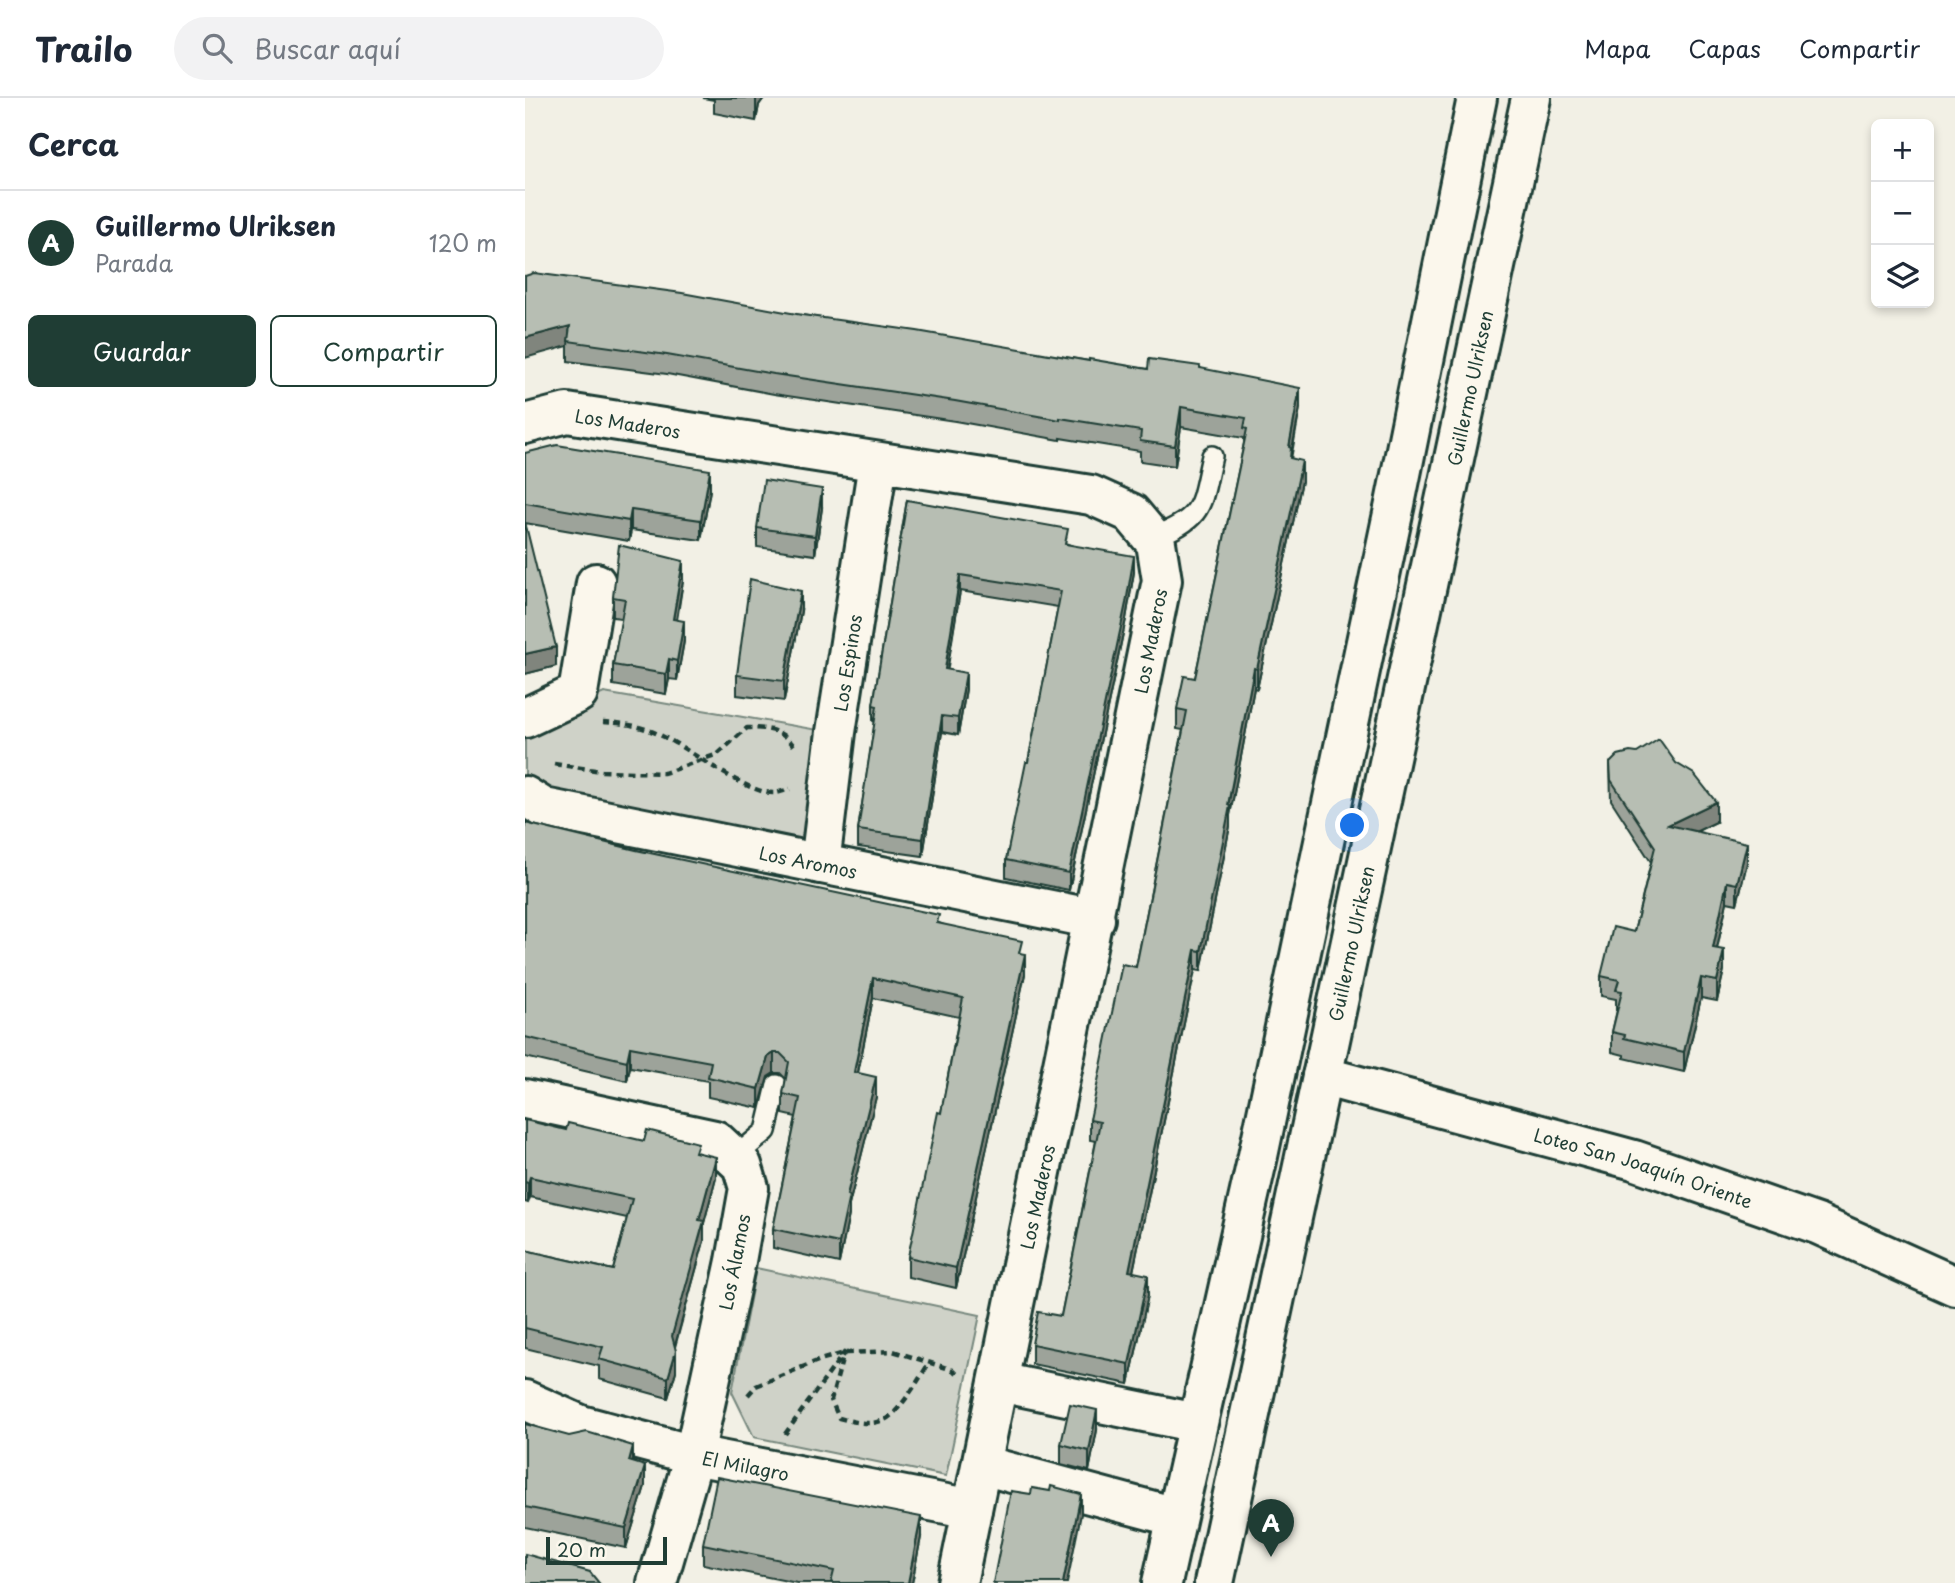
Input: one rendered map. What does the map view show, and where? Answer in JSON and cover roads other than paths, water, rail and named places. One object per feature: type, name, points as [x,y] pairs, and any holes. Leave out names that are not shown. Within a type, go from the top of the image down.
[{"type":"street","points":[[1162,1583],[1264,1129],[1477,98]]},
{"type":"street","name":"Guillermo Ulriksen","points":[[1214,1583],[1531,98]]},
{"type":"street","name":"Los Maderos","points":[[525,424],[567,413],[1091,495],[1131,513],[1156,543],[1163,580],[957,1583]]},
{"type":"street","name":"Los Espinos","points":[[820,864],[836,732],[878,463]]},
{"type":"street","points":[[525,718],[578,693],[596,583]]},
{"type":"street","name":"Los Aromos","points":[[525,796],[544,808],[1095,919]]},
{"type":"street","name":"Loteo San Joaquín Oriente","points":[[1322,1076],[1634,1160],[1729,1191],[1817,1224],[1955,1286]]},
{"type":"street","name":"Los Álamos","points":[[525,1098],[715,1140],[742,1165],[749,1188],[694,1455],[657,1583]]},
{"type":"street","points":[[996,1395],[1197,1423]]},
{"type":"street","name":"El Milagro","points":[[525,1400],[581,1425],[694,1455],[972,1508]]},
{"type":"street","points":[[982,1465],[1176,1517]]},
{"type":"lane","points":[[1152,538],[1175,529],[1194,515],[1201,504],[1212,456]]},
{"type":"lane","points":[[734,1158],[766,1132],[777,1085]]},
{"type":"place","name":"Guillermo Ulriksen","points":[[1271,1557]]}]
